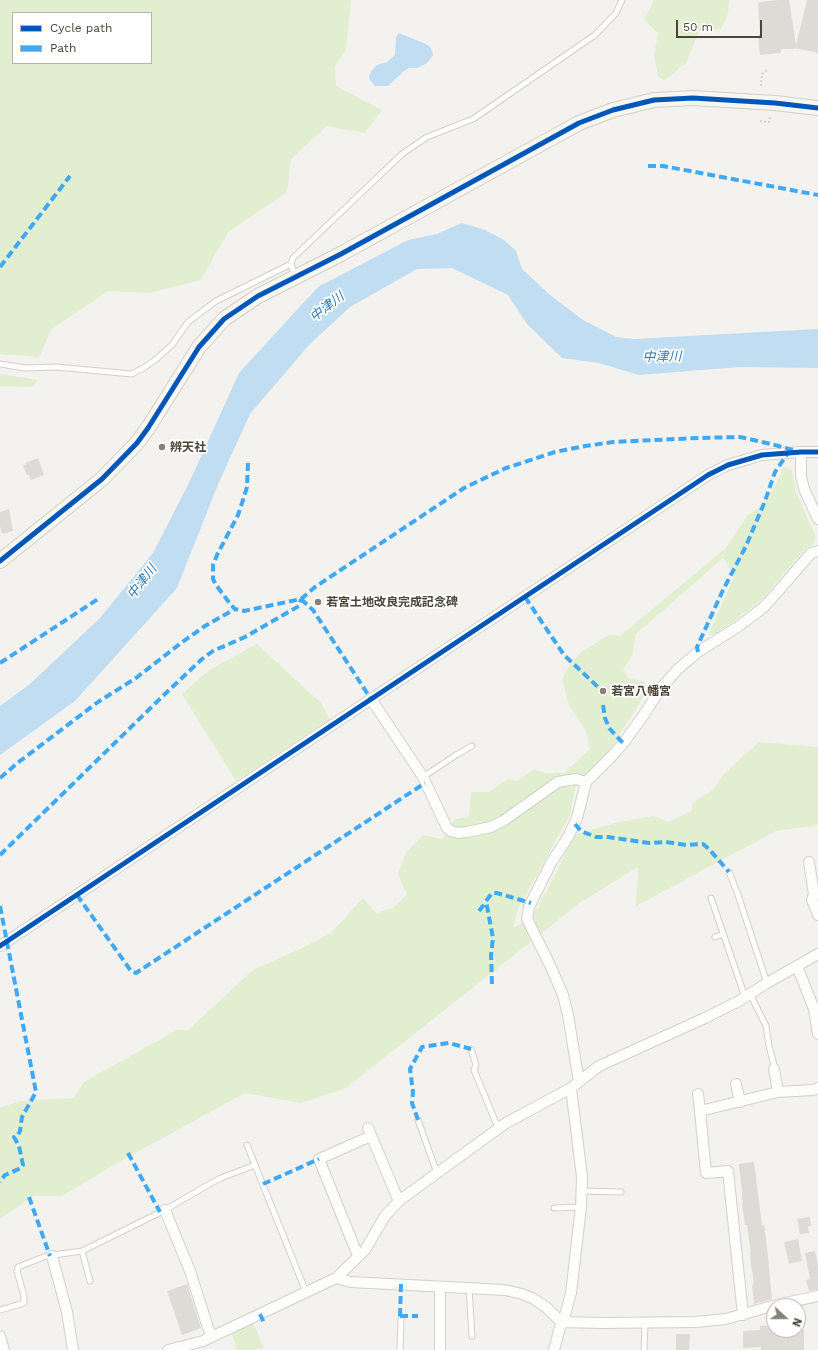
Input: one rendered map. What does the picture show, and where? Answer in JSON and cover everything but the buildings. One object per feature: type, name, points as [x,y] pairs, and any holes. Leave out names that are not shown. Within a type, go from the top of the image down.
[{"type":"street","points":[[0,561],[102,479],[137,443],[159,413],[199,347],[224,319],[293,270],[341,254],[579,123],[613,110],[654,100],[693,98],[775,103],[818,108]]},
{"type":"street","points":[[801,452],[801,476],[804,489],[818,518]]},
{"type":"street","points":[[0,946],[708,475],[728,465],[762,455],[818,452]]},
{"type":"street","points":[[554,1350],[561,1322],[565,1315],[571,1293],[581,1207],[582,1177],[568,1015],[563,995],[527,919],[529,907],[551,863],[568,837],[578,818],[586,782],[613,755],[625,740],[661,688],[678,669],[698,652],[739,626],[763,608],[811,553],[818,551]]},
{"type":"street","points":[[371,700],[423,777],[447,828],[458,833],[480,830],[503,821],[558,782],[576,779],[586,782]]},
{"type":"street","points":[[809,862],[816,891],[812,900],[818,915]]},
{"type":"street","points":[[168,1350],[203,1341],[336,1278],[365,1250],[385,1216],[400,1200],[500,1127],[575,1085],[599,1066],[705,1018],[748,996],[767,983],[818,954]]},
{"type":"street","points":[[797,966],[814,1009],[818,1034]]},
{"type":"street","points":[[774,1069],[778,1092]]},
{"type":"street","points":[[736,1084],[740,1102]]},
{"type":"street","points":[[700,1112],[778,1092],[813,1090],[818,1088]]},
{"type":"street","points":[[698,1094],[706,1173],[728,1171],[743,1315]]},
{"type":"street","points":[[358,1256],[337,1194],[319,1159],[369,1132],[397,1197],[400,1200]]},
{"type":"street","points":[[166,1210],[190,1271],[211,1337]]},
{"type":"street","points":[[52,1256],[67,1312],[73,1350]]},
{"type":"street","points":[[336,1278],[351,1282],[505,1290],[522,1294],[534,1299],[546,1307],[561,1322],[645,1323],[696,1322],[726,1319],[776,1305],[818,1296]]},
{"type":"street","points":[[440,1287],[440,1350]]},
{"type":"street","points":[[0,1336],[4,1350]]},
{"type":"lane","points":[[0,364],[24,368],[56,367],[132,374],[145,367],[172,345],[188,322],[216,301],[293,270],[293,258],[402,154],[427,137],[473,119],[595,35],[616,13],[622,0]]},
{"type":"lane","points":[[423,777],[472,746]]},
{"type":"lane","points":[[729,872],[767,983]]},
{"type":"lane","points":[[711,898],[723,934],[748,996],[766,1026],[774,1069]]},
{"type":"lane","points":[[714,937],[723,934]]},
{"type":"lane","points":[[471,1049],[476,1065],[474,1070],[496,1123],[500,1127]]},
{"type":"lane","points":[[418,1120],[437,1173]]},
{"type":"lane","points":[[247,1145],[306,1292]]},
{"type":"lane","points":[[0,1310],[24,1303],[24,1296],[16,1271],[18,1267],[46,1256],[82,1250],[166,1210],[221,1178],[255,1165]]},
{"type":"lane","points":[[582,1191],[620,1192]]},
{"type":"lane","points":[[554,1208],[581,1207]]},
{"type":"lane","points":[[82,1250],[90,1281]]},
{"type":"lane","points":[[469,1288],[472,1336]]},
{"type":"lane","points":[[400,1350],[401,1319]]},
{"type":"lane","points":[[644,1350],[645,1323]]},
{"type":"path","points":[[761,86],[762,74],[768,69]]},
{"type":"path","points":[[760,121],[769,122],[770,116],[764,116]]},
{"type":"green space","points":[[0,0],[351,0],[346,50],[335,67],[336,86],[382,110],[365,133],[327,126],[291,159],[287,192],[228,232],[201,280],[149,293],[108,291],[52,329],[39,357],[0,354]]},
{"type":"green space","points":[[654,0],[729,0],[728,14],[721,29],[699,31],[686,63],[664,81],[658,76],[654,55],[658,33],[644,20]]},
{"type":"green space","points":[[0,374],[38,380],[33,387],[0,386]]},
{"type":"green space","points":[[784,467],[792,470],[795,489],[816,538],[813,545],[806,548],[759,602],[716,634],[708,635],[735,575],[723,558],[636,634],[632,655],[623,670],[629,679],[644,681],[647,691],[610,750],[576,786],[570,815],[518,909],[513,928],[531,918],[551,883],[574,835],[619,822],[654,816],[668,822],[692,811],[692,803],[713,790],[724,774],[759,742],[818,747],[818,825],[776,831],[636,906],[638,867],[581,902],[346,1088],[301,1103],[245,1093],[119,1162],[62,1196],[34,1196],[0,1219],[0,1108],[20,1101],[74,1098],[84,1082],[177,1030],[188,1030],[253,970],[331,933],[363,898],[376,913],[393,908],[407,894],[398,874],[406,852],[423,835],[442,839],[455,819],[469,817],[471,792],[489,792],[508,779],[518,781],[534,769],[545,773],[564,773],[590,749],[586,731],[569,705],[562,679],[569,666],[582,651],[609,635],[620,636],[726,548],[748,515],[767,501]]},
{"type":"green space","points":[[257,644],[321,703],[330,719],[236,781],[182,694],[209,670]]},
{"type":"green space","points":[[252,1320],[264,1348],[237,1350],[231,1332]]},
{"type":"water","points":[[399,33],[426,44],[431,48],[433,55],[427,63],[418,68],[409,68],[404,71],[388,86],[375,86],[370,80],[369,76],[377,65],[387,62],[395,55],[396,37]]},
{"type":"water","name":"中津川","points":[[462,223],[485,230],[504,240],[516,251],[522,269],[550,295],[583,320],[616,337],[634,339],[818,329],[818,368],[739,367],[639,375],[599,363],[562,358],[527,324],[508,295],[452,268],[417,269],[350,307],[309,345],[250,414],[219,482],[177,588],[75,701],[0,755],[0,706],[30,684],[100,618],[153,553],[188,485],[239,373],[318,287],[408,240],[437,234]]},
{"type":"marked path","points":[[648,166],[663,166],[818,195]]},
{"type":"marked path","points":[[0,267],[70,176]]},
{"type":"marked path","points":[[248,463],[247,487],[238,515],[213,565],[213,579],[216,585],[235,609],[244,611],[301,599],[315,587],[464,488],[506,468],[555,452],[613,442],[740,437],[793,450]]},
{"type":"marked path","points":[[698,652],[697,647],[723,590],[746,546],[765,501],[775,472],[788,453]]},
{"type":"marked path","points":[[525,597],[564,655],[598,687]]},
{"type":"marked path","points":[[0,663],[98,599]]},
{"type":"marked path","points":[[301,599],[313,610],[371,699]]},
{"type":"marked path","points":[[0,855],[202,659],[213,651],[245,637],[299,606],[301,599]]},
{"type":"marked path","points":[[0,778],[98,702],[136,678],[205,626],[235,609]]},
{"type":"marked path","points":[[603,705],[605,718],[609,728],[623,743]]},
{"type":"marked path","points":[[77,895],[131,971],[136,973],[425,783]]},
{"type":"marked path","points":[[575,824],[581,831],[596,837],[608,837],[649,843],[666,842],[686,845],[703,844],[729,872]]},
{"type":"marked path","points":[[492,984],[491,955],[493,938],[486,901],[492,893],[497,893],[531,903]]},
{"type":"marked path","points":[[479,911],[486,902]]},
{"type":"marked path","points":[[0,906],[36,1092],[22,1117],[20,1131],[18,1135],[14,1137],[19,1146],[23,1165],[21,1168],[5,1175],[0,1182]]},
{"type":"marked path","points":[[418,1120],[412,1103],[413,1092],[410,1069],[422,1047],[449,1043],[471,1049]]},
{"type":"marked path","points":[[128,1153],[160,1212]]},
{"type":"marked path","points":[[263,1184],[319,1159]]},
{"type":"marked path","points":[[29,1197],[50,1256]]},
{"type":"marked path","points":[[401,1284],[401,1319]]},
{"type":"marked path","points":[[260,1314],[264,1323]]},
{"type":"marked path","points":[[400,1316],[418,1316]]},
{"type":"cycle path","points":[[0,561],[102,479],[137,443],[199,347],[224,319],[258,296],[341,254],[579,123],[613,110],[654,100],[693,98],[775,103],[818,108]]},
{"type":"cycle path","points":[[0,946],[708,475],[728,465],[762,455],[818,452]]},
{"type":"place","name":"辨天社","points":[[162,447]]},
{"type":"place","name":"若宮土地改良完成記念碑","points":[[318,602]]},
{"type":"place","name":"若宮八幡宮","points":[[603,691]]}]
